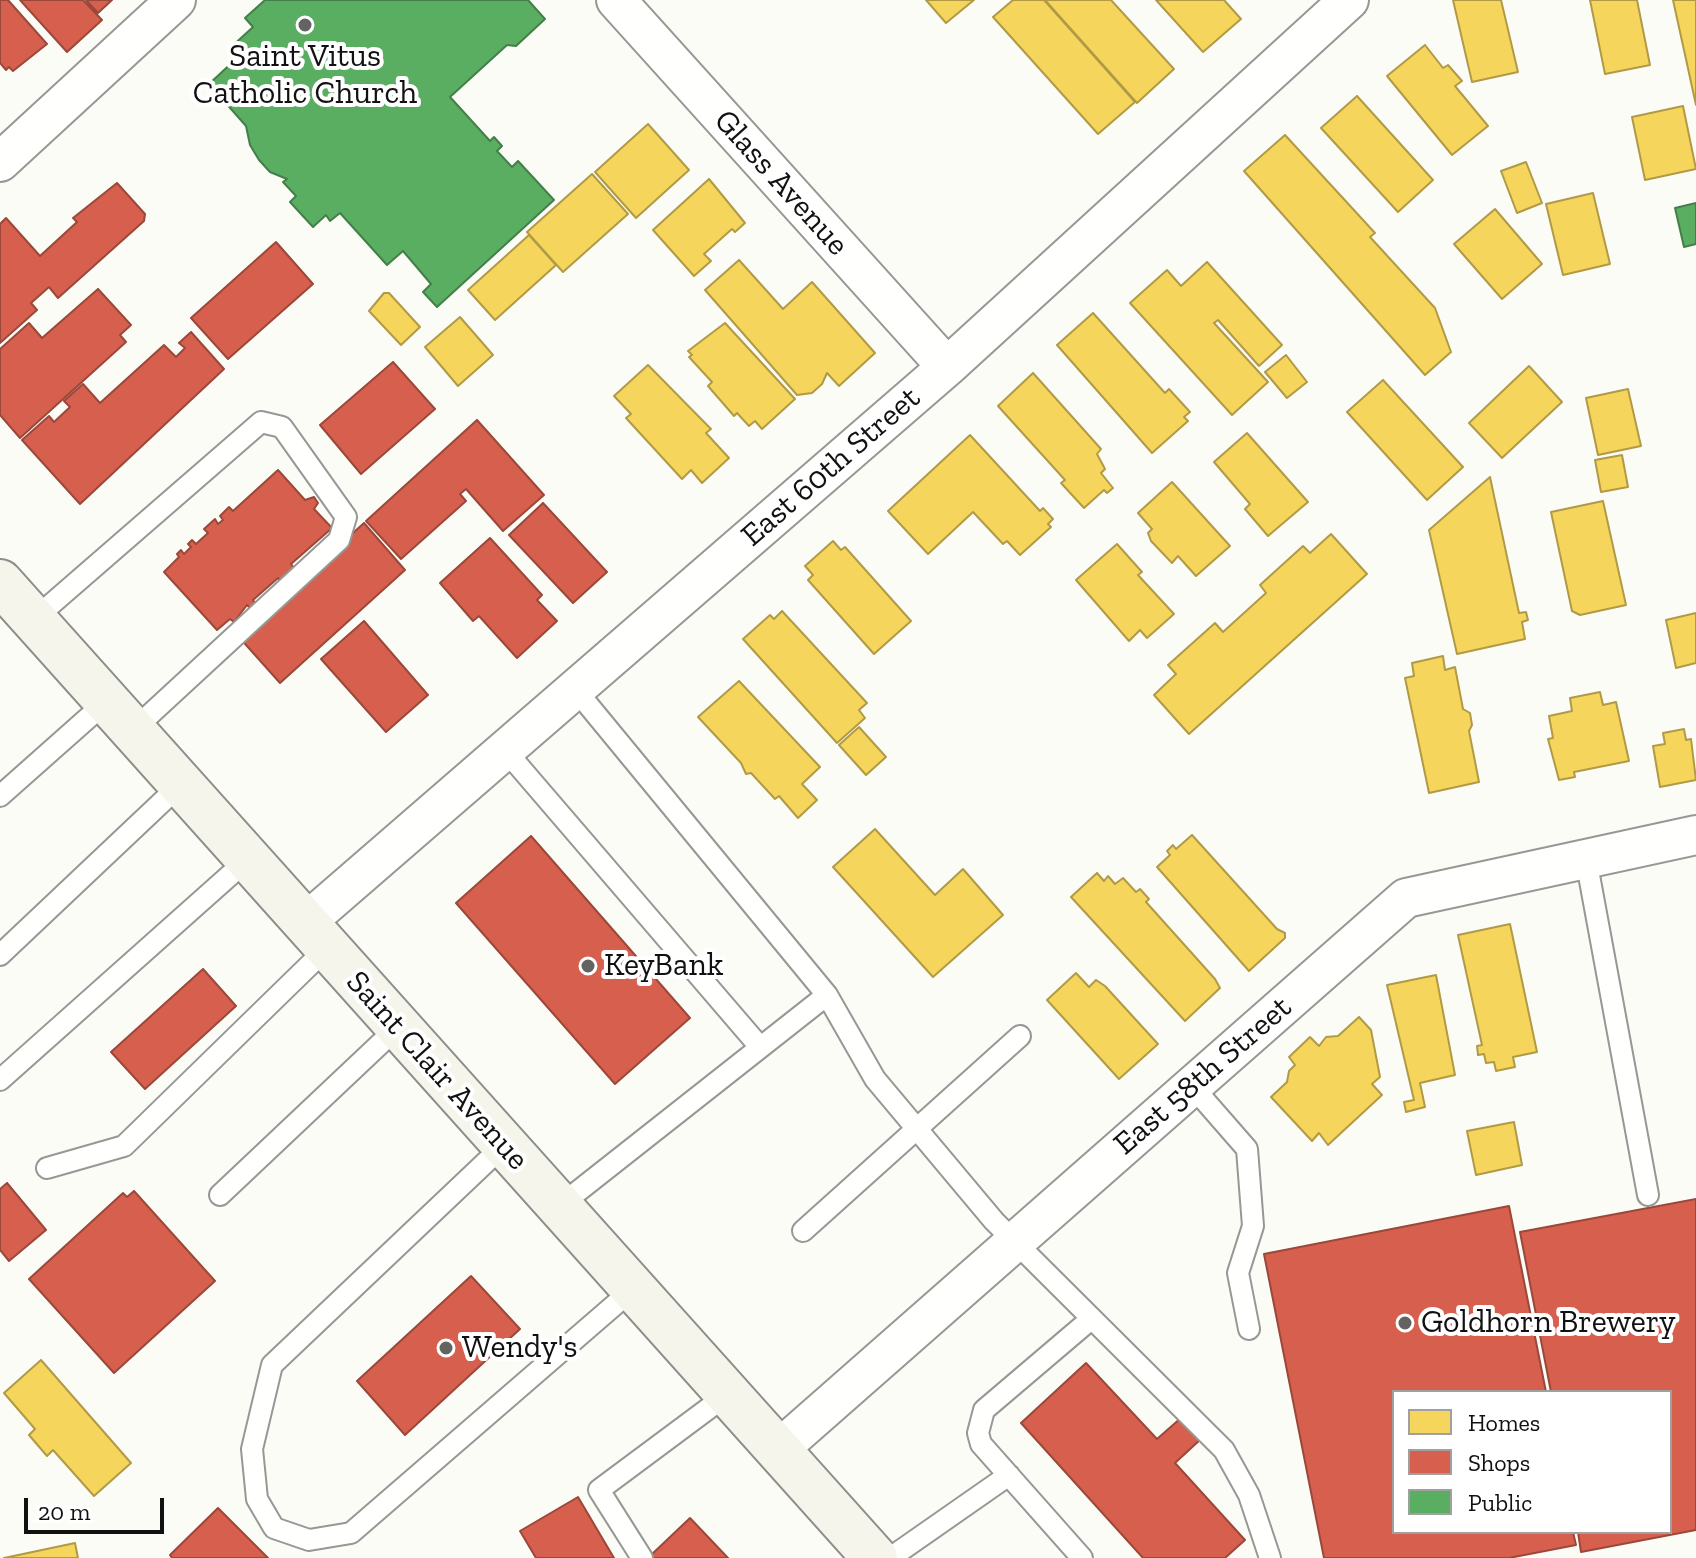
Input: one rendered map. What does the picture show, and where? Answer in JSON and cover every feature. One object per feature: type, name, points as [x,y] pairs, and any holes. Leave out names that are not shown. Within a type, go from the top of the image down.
[{"type":"main road","name":"Saint Clair Avenue","points":[[0,582],[875,1558]]},
{"type":"street","points":[[0,162],[176,0]]},
{"type":"street","name":"Glass Avenue","points":[[616,0],[947,367]]},
{"type":"street","name":"East 60th Street","points":[[315,936],[505,750],[947,367],[1349,0]]},
{"type":"street","name":"East 58th Street","points":[[778,1450],[1406,898],[1696,835]]},
{"type":"lane","points":[[0,796],[119,716],[339,540],[346,517],[282,427],[261,422],[33,620]]},
{"type":"lane","points":[[575,689],[827,995],[875,1079],[1013,1243],[1224,1450],[1249,1495],[1270,1558]]},
{"type":"lane","points":[[505,750],[760,1047]]},
{"type":"lane","points":[[0,955],[180,785]]},
{"type":"lane","points":[[1586,859],[1648,1195]]},
{"type":"lane","points":[[0,1080],[247,860]]},
{"type":"lane","points":[[47,1168],[124,1146],[315,936]]},
{"type":"lane","points":[[558,1207],[827,995]]},
{"type":"lane","points":[[220,1195],[398,1027]]},
{"type":"lane","points":[[803,1231],[1020,1036]]},
{"type":"lane","points":[[1192,1086],[1247,1149],[1253,1226],[1238,1273],[1249,1329]]},
{"type":"lane","points":[[504,1145],[272,1365],[252,1449],[257,1499],[274,1528],[309,1540],[351,1533],[633,1289]]},
{"type":"lane","points":[[1082,1558],[981,1444],[978,1433],[984,1410],[1091,1319]]},
{"type":"lane","points":[[642,1558],[599,1490],[728,1394]]},
{"type":"lane","points":[[890,1558],[1009,1475]]},
{"type":"building: Homes","points":[[926,0],[974,0],[946,23]]},
{"type":"building: Homes","points":[[1013,0],[1044,0],[1135,102],[1098,134],[993,17]]},
{"type":"building: Homes","points":[[1045,0],[1111,0],[1174,69],[1137,103]]},
{"type":"building: Homes","points":[[1156,0],[1224,0],[1241,19],[1203,52]]},
{"type":"building: Homes","points":[[1453,0],[1501,0],[1518,72],[1472,82]]},
{"type":"building: Homes","points":[[1590,0],[1637,0],[1650,65],[1605,74]]},
{"type":"building: Homes","points":[[1673,0],[1696,0],[1696,105]]},
{"type":"building: Homes","points":[[1425,45],[1443,68],[1448,65],[1462,81],[1455,86],[1488,126],[1452,155],[1387,76]]},
{"type":"building: Homes","points":[[1357,96],[1433,180],[1398,212],[1321,128]]},
{"type":"building: Homes","points":[[1683,106],[1696,169],[1645,180],[1632,117]]},
{"type":"building: Homes","points":[[648,124],[689,170],[636,218],[595,172]]},
{"type":"building: Homes","points":[[1285,135],[1375,233],[1370,237],[1435,308],[1451,352],[1425,375],[1244,171]]},
{"type":"building: Homes","points":[[1526,162],[1542,203],[1517,213],[1501,171]]},
{"type":"building: Homes","points":[[592,174],[628,214],[563,272],[527,232]]},
{"type":"building: Homes","points":[[709,179],[745,223],[735,232],[732,229],[704,254],[711,261],[694,276],[653,230]]},
{"type":"building: Homes","points":[[1593,193],[1610,264],[1563,275],[1546,204]]},
{"type":"building: Homes","points":[[1495,209],[1542,264],[1502,299],[1454,244]]},
{"type":"building: Homes","points":[[529,235],[556,265],[495,320],[468,290]]},
{"type":"building: Homes","points":[[739,260],[783,309],[812,282],[875,353],[839,386],[827,373],[822,384],[812,393],[797,395],[705,290]]},
{"type":"building: Homes","points":[[1207,262],[1282,345],[1259,366],[1218,320],[1214,323],[1268,382],[1232,415],[1130,303],[1167,270],[1181,286]]},
{"type":"building: Homes","points":[[384,293],[389,293],[420,327],[401,345],[369,311]]},
{"type":"building: Homes","points":[[1093,313],[1165,393],[1169,389],[1190,412],[1184,417],[1188,421],[1152,453],[1057,345]]},
{"type":"building: Homes","points":[[460,317],[493,355],[458,386],[425,347]]},
{"type":"building: Homes","points":[[725,323],[795,399],[762,429],[755,421],[749,426],[737,413],[734,416],[708,386],[712,382],[689,357],[692,355],[688,351]]},
{"type":"building: Homes","points":[[1286,355],[1307,382],[1287,398],[1265,372]]},
{"type":"building: Homes","points":[[648,365],[711,429],[706,433],[729,458],[702,483],[691,470],[682,479],[626,418],[631,414],[614,396]]},
{"type":"building: Homes","points":[[1529,366],[1562,402],[1502,458],[1469,423]]},
{"type":"building: Homes","points":[[1033,373],[1101,449],[1097,454],[1105,469],[1101,473],[1113,488],[1107,493],[1104,490],[1084,508],[1061,483],[1065,480],[998,406]]},
{"type":"building: Homes","points":[[1383,380],[1463,467],[1427,500],[1347,412]]},
{"type":"building: Homes","points":[[1628,389],[1641,446],[1598,455],[1586,398]]},
{"type":"building: Homes","points":[[1247,433],[1308,502],[1268,536],[1245,509],[1250,504],[1214,462]]},
{"type":"building: Homes","points":[[970,435],[1040,511],[1043,508],[1053,519],[1048,524],[1051,527],[1020,555],[1007,541],[1003,544],[973,512],[928,554],[888,511]]},
{"type":"building: Homes","points":[[1622,455],[1628,487],[1601,492],[1595,460]]},
{"type":"building: Homes","points":[[1490,477],[1519,613],[1526,612],[1528,620],[1522,622],[1525,639],[1457,654],[1429,530]]},
{"type":"building: Homes","points":[[1172,482],[1230,546],[1196,576],[1178,556],[1172,563],[1151,541],[1148,533],[1152,529],[1138,513]]},
{"type":"building: Homes","points":[[1603,501],[1626,605],[1580,615],[1572,611],[1551,512]]},
{"type":"building: Homes","points":[[1331,534],[1367,574],[1189,734],[1154,695],[1176,674],[1168,665],[1215,623],[1223,632],[1266,593],[1260,585],[1303,546],[1310,553]]},
{"type":"building: Homes","points":[[833,541],[841,550],[845,547],[911,621],[874,654],[808,580],[813,575],[805,566]]},
{"type":"building: Homes","points":[[1117,544],[1142,572],[1138,575],[1174,614],[1147,638],[1140,630],[1129,641],[1076,580]]},
{"type":"building: Homes","points":[[782,611],[867,703],[859,710],[865,718],[837,743],[743,639],[770,615],[774,619]]},
{"type":"building: Homes","points":[[1696,613],[1696,663],[1676,668],[1666,620]]},
{"type":"building: Homes","points":[[1443,656],[1445,670],[1455,667],[1463,709],[1470,713],[1472,725],[1469,731],[1479,782],[1429,793],[1405,678],[1414,676],[1412,663]]},
{"type":"building: Homes","points":[[739,681],[820,767],[802,784],[817,800],[798,818],[779,796],[775,799],[751,773],[746,774],[741,763],[698,717]]},
{"type":"building: Homes","points":[[1600,692],[1603,705],[1616,702],[1629,761],[1574,772],[1575,777],[1559,780],[1548,739],[1553,738],[1549,716],[1572,711],[1570,698]]},
{"type":"building: Homes","points":[[859,727],[886,757],[866,775],[839,745]]},
{"type":"building: Homes","points":[[1684,729],[1686,740],[1691,739],[1696,780],[1660,787],[1653,746],[1665,744],[1663,733]]},
{"type":"building: Homes","points":[[875,829],[935,895],[963,869],[1003,915],[933,977],[833,867]]},
{"type":"building: Homes","points":[[1192,835],[1277,929],[1285,933],[1285,938],[1249,971],[1157,867],[1170,855],[1167,851],[1173,845],[1176,849]]},
{"type":"building: Homes","points":[[1097,873],[1104,881],[1108,876],[1115,884],[1123,878],[1136,892],[1140,889],[1149,899],[1146,902],[1215,979],[1220,988],[1185,1021],[1071,897]]},
{"type":"building: Homes","points":[[1510,924],[1537,1052],[1513,1057],[1515,1067],[1496,1071],[1494,1062],[1486,1063],[1484,1054],[1478,1055],[1477,1046],[1482,1045],[1458,935]]},
{"type":"building: Homes","points":[[1076,973],[1089,987],[1096,980],[1105,986],[1158,1044],[1119,1079],[1047,1000]]},
{"type":"building: Homes","points":[[1436,975],[1455,1075],[1420,1083],[1425,1107],[1406,1112],[1404,1102],[1414,1100],[1387,985]]},
{"type":"building: Homes","points":[[1359,1017],[1371,1030],[1380,1077],[1372,1084],[1382,1095],[1328,1145],[1319,1133],[1312,1141],[1271,1097],[1287,1082],[1289,1071],[1295,1065],[1289,1057],[1310,1037],[1319,1046],[1326,1037],[1338,1036]]},
{"type":"building: Homes","points":[[1514,1122],[1522,1165],[1476,1175],[1467,1131]]},
{"type":"building: Homes","points":[[41,1360],[131,1463],[94,1496],[53,1450],[47,1456],[29,1435],[35,1429],[4,1393]]},
{"type":"building: Homes","points":[[75,1543],[78,1558],[4,1558]]},
{"type":"building: Shops","points":[[0,0],[8,0],[47,44],[13,71],[9,67],[6,70],[0,63]]},
{"type":"building: Shops","points":[[20,0],[83,0],[102,20],[67,52]]},
{"type":"building: Shops","points":[[86,0],[112,0],[98,13]]},
{"type":"building: Shops","points":[[117,183],[145,214],[144,221],[58,298],[49,287],[31,303],[37,310],[0,343],[0,224],[6,218],[40,256],[77,222],[73,218]]},
{"type":"building: Shops","points":[[276,242],[313,284],[228,359],[191,318]]},
{"type":"building: Shops","points":[[98,289],[131,325],[120,335],[126,342],[20,438],[0,415],[0,349],[29,323],[42,338]]},
{"type":"building: Shops","points":[[191,332],[224,369],[80,504],[22,440],[49,416],[54,422],[70,407],[64,401],[83,384],[100,403],[164,345],[176,357],[185,348],[179,343]]},
{"type":"building: Shops","points":[[393,362],[435,409],[361,474],[320,425]]},
{"type":"building: Shops","points":[[477,420],[544,495],[503,531],[466,489],[460,494],[466,501],[401,559],[366,521]]},
{"type":"building: Shops","points":[[278,470],[305,500],[314,497],[318,503],[314,509],[332,528],[291,564],[298,573],[284,585],[278,578],[253,600],[255,603],[250,608],[247,605],[234,622],[230,619],[217,630],[164,572],[179,557],[177,554],[181,550],[184,554],[191,547],[188,544],[192,540],[196,544],[208,533],[204,529],[215,519],[218,524],[223,520],[220,516],[229,507],[233,511]]},
{"type":"building: Shops","points":[[543,503],[607,572],[573,603],[509,535]]},
{"type":"building: Shops","points":[[364,523],[405,570],[280,683],[238,636]]},
{"type":"building: Shops","points":[[490,538],[542,595],[537,600],[557,621],[517,658],[479,616],[473,621],[440,583]]},
{"type":"building: Shops","points":[[364,621],[428,695],[386,732],[321,659]]},
{"type":"building: Shops","points":[[531,836],[690,1018],[615,1084],[456,903]]},
{"type":"building: Shops","points":[[203,969],[236,1006],[145,1089],[111,1052]]},
{"type":"building: Shops","points":[[7,1183],[46,1230],[9,1261],[0,1250],[0,1189]]},
{"type":"building: Shops","points":[[134,1191],[215,1281],[114,1373],[29,1279],[123,1193],[127,1197]]},
{"type":"building: Shops","points":[[1696,1199],[1696,1530],[1581,1552],[1578,1534],[1672,1534],[1672,1390],[1551,1390],[1520,1232]]},
{"type":"building: Shops","name":"Goldhorn Brewery","points":[[1509,1206],[1546,1390],[1392,1390],[1392,1534],[1573,1534],[1576,1545],[1509,1558],[1324,1558],[1264,1254]]},
{"type":"building: Shops","points":[[471,1276],[520,1329],[405,1435],[357,1381]]},
{"type":"building: Shops","points":[[1086,1363],[1157,1439],[1182,1417],[1202,1438],[1175,1463],[1245,1540],[1225,1558],[1143,1558],[1021,1423]]},
{"type":"building: Shops","points":[[578,1497],[614,1558],[536,1558],[520,1531]]},
{"type":"building: Shops","points":[[218,1508],[268,1558],[172,1558],[170,1555]]},
{"type":"building: Shops","points":[[690,1518],[728,1558],[650,1556]]},
{"type":"building: Public","points":[[265,0],[528,0],[545,19],[516,46],[507,45],[450,97],[490,141],[494,137],[502,146],[497,151],[512,167],[518,161],[554,200],[437,307],[423,292],[431,284],[403,251],[387,265],[340,213],[330,221],[326,215],[313,227],[290,202],[296,196],[283,182],[287,179],[270,172],[259,160],[250,145],[246,126],[209,84],[237,58],[229,49],[253,27],[245,18]]},
{"type":"building: Public","points":[[1696,203],[1696,244],[1684,247],[1675,208]]},
{"type":"place","name":"Saint Vitus Catholic Church","points":[[305,25]]},
{"type":"place","name":"KeyBank","points":[[588,966]]},
{"type":"place","name":"Goldhorn Brewery","points":[[1405,1323]]},
{"type":"place","name":"Wendy's","points":[[446,1348]]}]
